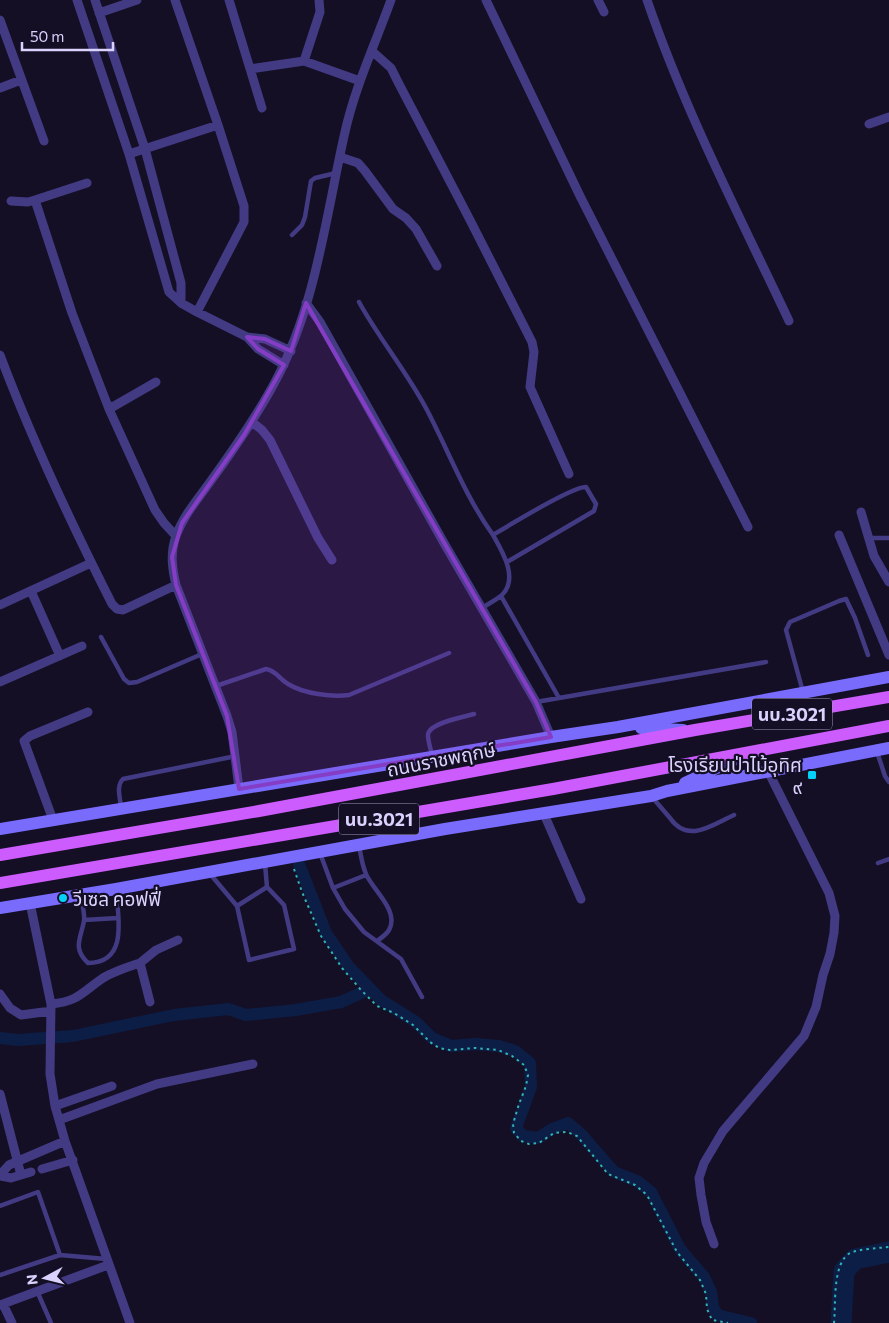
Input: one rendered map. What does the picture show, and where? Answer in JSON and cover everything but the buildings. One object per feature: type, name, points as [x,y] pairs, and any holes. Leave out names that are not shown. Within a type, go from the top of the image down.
[{"type":"main road","points":[[618,727],[889,676]]},
{"type":"main road","name":"ถนนราชพฤกษ์","points":[[0,855],[268,809],[694,730],[889,697]]},
{"type":"main road","name":"นบ.3021","points":[[0,883],[563,788],[889,726]]},
{"type":"main road","points":[[618,727],[694,730]]},
{"type":"main road","name":"ถนนราชพฤกษ์","points":[[0,829],[618,727]]},
{"type":"main road","points":[[667,791],[756,750]]},
{"type":"main road","points":[[667,791],[883,750]]},
{"type":"main road","name":"นบ.3021","points":[[0,908],[651,796],[667,791]]},
{"type":"street","points":[[77,0],[130,154],[169,292],[181,303],[247,338],[258,349],[284,365]]},
{"type":"street","points":[[95,0],[144,150],[181,283],[181,303]]},
{"type":"street","points":[[99,13],[137,0]]},
{"type":"street","points":[[175,0],[218,125],[244,206],[245,215],[244,222],[197,312]]},
{"type":"street","points":[[228,0],[262,108]]},
{"type":"street","points":[[304,61],[320,12],[319,0]]},
{"type":"street","points":[[239,789],[232,732],[172,570],[172,557],[176,536],[191,509],[252,422],[291,351],[306,304],[350,110],[391,0]]},
{"type":"street","points":[[486,0],[580,196],[748,527]]},
{"type":"street","points":[[598,0],[604,12]]},
{"type":"street","points":[[647,0],[664,48],[697,125],[788,321]]},
{"type":"street","points":[[0,20],[44,141]]},
{"type":"street","points":[[372,51],[391,68],[532,342],[533,360],[530,387],[569,474]]},
{"type":"street","points":[[250,69],[304,61],[360,81]]},
{"type":"street","points":[[0,88],[21,80]]},
{"type":"street","points":[[869,124],[889,117]]},
{"type":"street","points":[[130,154],[218,125]]},
{"type":"street","points":[[340,157],[358,163],[393,210],[406,218],[416,229],[437,266]]},
{"type":"street","points":[[11,201],[28,202],[88,183]]},
{"type":"street","points":[[35,200],[69,305],[108,409],[155,510],[176,536]]},
{"type":"street","points":[[306,304],[320,322],[536,702],[551,737]]},
{"type":"street","points":[[247,338],[257,337],[265,339],[291,351]]},
{"type":"street","points":[[0,355],[21,410],[91,563],[112,604],[117,609],[123,610],[176,585]]},
{"type":"street","points":[[108,409],[156,382]]},
{"type":"street","points":[[252,422],[270,440],[318,538],[332,560]]},
{"type":"street","points":[[861,512],[874,556],[889,582]]},
{"type":"street","points":[[838,535],[889,655]]},
{"type":"street","points":[[0,605],[91,563]]},
{"type":"street","points":[[31,591],[60,656]]},
{"type":"street","points":[[0,682],[82,646]]},
{"type":"street","points":[[53,820],[24,741],[30,736],[88,712]]},
{"type":"street","points":[[714,1244],[706,1222],[700,1194],[699,1178],[704,1163],[723,1131],[804,1036],[816,1006],[834,933],[835,916],[830,893],[768,772]]},
{"type":"street","points":[[544,814],[581,899]]},
{"type":"street","points":[[30,903],[51,1008],[52,1025],[49,1059],[55,1106],[65,1141],[130,1323]]},
{"type":"street","points":[[0,994],[10,1008],[21,1015],[51,1008],[75,999],[104,978],[140,963],[156,950],[178,940]]},
{"type":"street","points":[[140,963],[150,1002]]},
{"type":"street","points":[[59,1120],[157,1084],[253,1064]]},
{"type":"street","points":[[55,1106],[112,1086]]},
{"type":"street","points":[[0,1094],[21,1175]]},
{"type":"street","points":[[31,1172],[11,1178],[0,1176],[9,1165],[18,1160],[65,1141]]},
{"type":"street","points":[[42,1169],[73,1160]]},
{"type":"street","points":[[12,1323],[2,1305],[107,1262]]},
{"type":"lane","points":[[292,235],[302,225],[305,217],[311,181],[315,178],[337,172]]},
{"type":"lane","points":[[360,302],[373,327],[409,378],[427,410],[474,508],[493,535],[507,562],[509,580],[506,589],[501,596],[482,608]]},
{"type":"lane","points":[[493,535],[515,521],[582,486],[589,490],[596,504],[594,511],[507,562]]},
{"type":"lane","points":[[869,538],[889,538]]},
{"type":"lane","points":[[501,596],[559,698]]},
{"type":"lane","points":[[804,693],[786,630],[790,622],[846,600],[855,618],[868,655]]},
{"type":"lane","points":[[101,637],[124,679],[129,683],[136,682],[203,653]]},
{"type":"lane","points":[[216,686],[266,669],[273,670],[287,683],[295,687],[330,696],[350,695],[449,653]]},
{"type":"lane","points":[[536,702],[766,662]]},
{"type":"lane","points":[[433,757],[428,734],[430,730],[444,723],[474,714]]},
{"type":"lane","points":[[883,750],[885,776],[889,782]]},
{"type":"lane","points":[[122,808],[119,788],[120,782],[124,779],[236,756]]},
{"type":"lane","points":[[651,796],[683,831],[693,832],[701,830],[734,815]]},
{"type":"lane","points":[[359,845],[366,874],[383,899],[390,915],[391,925],[388,932],[377,941]]},
{"type":"lane","points":[[320,852],[334,888],[354,922],[401,959],[422,997]]},
{"type":"lane","points":[[878,863],[889,859]]},
{"type":"lane","points":[[209,872],[236,906],[249,960],[294,949],[284,905],[266,887],[264,863]]},
{"type":"lane","points":[[334,888],[366,874]]},
{"type":"lane","points":[[236,906],[266,887]]},
{"type":"lane","points":[[80,895],[84,920],[78,938],[79,949],[82,957],[88,963],[94,963],[111,954],[116,948],[119,939],[116,889]]},
{"type":"lane","points":[[84,920],[118,918]]},
{"type":"lane","points":[[0,1206],[38,1192],[60,1255]]},
{"type":"lane","points":[[0,1275],[60,1255],[107,1262]]},
{"type":"lane","points":[[37,1292],[51,1323]]},
{"type":"path","points":[[290,857],[302,892],[321,936],[342,968],[361,990],[377,1006],[394,1013],[413,1025],[439,1048],[450,1050],[475,1048],[498,1050],[512,1056],[524,1065],[528,1075],[513,1124],[514,1133],[521,1141],[529,1144],[539,1143],[554,1133],[567,1132],[577,1136],[608,1174],[635,1185],[647,1195],[677,1252],[700,1280],[706,1294],[707,1309],[712,1320],[728,1323]]},
{"type":"path","points":[[834,1323],[838,1271],[842,1260],[851,1253],[889,1247]]},
{"type":"highlighted area","points":[[306,303],[536,702],[551,737],[239,789],[227,716],[176,585],[172,557],[182,523],[244,435],[284,365],[258,349],[247,337],[265,339],[291,351]]},
{"type":"waterway","points":[[299,864],[326,933],[349,967],[381,1000],[416,1022],[432,1038],[451,1046],[475,1044],[499,1046],[515,1051],[530,1063],[531,1087],[516,1128],[523,1136],[538,1138],[552,1129],[568,1123],[580,1133],[614,1172],[637,1181],[651,1192],[680,1249],[704,1277],[711,1292],[713,1307],[717,1315],[751,1323]]},
{"type":"waterway","points":[[0,1038],[18,1040],[73,1036],[174,1015],[228,1009],[246,1015],[296,1010],[341,1002],[370,989]]},
{"type":"waterway","points":[[841,1323],[844,1271],[855,1259],[889,1252]]},
{"type":"place","name":"โรงเรียนป่าไม้อุทิศ ๙","points":[[812,775]]},
{"type":"place","name":"วีเซล คอฟฟี่","points":[[63,898]]}]
